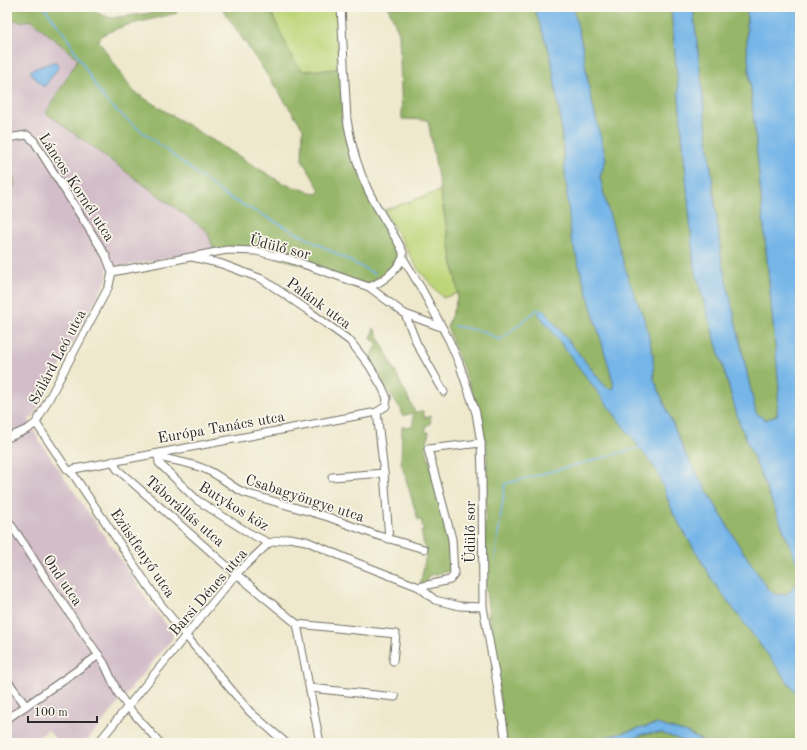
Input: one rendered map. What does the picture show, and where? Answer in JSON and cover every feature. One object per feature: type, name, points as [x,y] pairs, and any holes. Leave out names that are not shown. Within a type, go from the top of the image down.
[{"type":"street","name":"Üdülő sor","points":[[341,7],[349,134],[363,178],[369,192],[399,244],[403,252],[403,258],[449,340],[476,413],[481,443],[484,607],[506,743]]},
{"type":"street","name":"Láncos Kornél utca","points":[[7,138],[27,135],[34,141],[106,256],[112,272]]},
{"type":"street","name":"Üdülő sor","points":[[112,272],[227,250],[256,251],[289,259],[369,287],[405,314],[441,327]]},
{"type":"street","name":"Palánk utca","points":[[192,257],[222,264],[262,279],[350,341],[370,365],[387,398],[386,406],[377,412]]},
{"type":"street","points":[[369,287],[382,280],[398,266],[403,258]]},
{"type":"street","name":"Szilárd Leó utca","points":[[7,438],[28,429],[36,423],[109,286],[112,272]]},
{"type":"street","points":[[405,314],[417,344],[444,392]]},
{"type":"street","points":[[377,412],[384,473],[389,539]]},
{"type":"street","name":"Európa Tanács utca","points":[[71,471],[74,469],[113,461],[158,455],[377,412]]},
{"type":"street","name":"Ezüstfenyő utca","points":[[36,423],[67,469],[71,471],[159,602],[250,712],[286,743]]},
{"type":"street","points":[[419,588],[450,580],[454,575],[452,539],[428,450],[481,443]]},
{"type":"street","name":"Csabagyöngye utca","points":[[158,455],[208,471],[234,489],[245,493],[424,549]]},
{"type":"street","name":"Butykos köz","points":[[158,455],[159,463],[197,500],[249,533],[269,543]]},
{"type":"street","name":"Táborállás utca","points":[[113,461],[117,469],[236,574],[297,624]]},
{"type":"street","points":[[332,477],[384,473]]},
{"type":"street","name":"Ond utca","points":[[7,519],[46,579],[104,662],[118,693],[128,707],[160,743]]},
{"type":"street","name":"Barsi Dénes utca","points":[[98,743],[236,574],[269,543],[289,538],[306,541],[419,588],[435,600],[459,606],[484,607]]},
{"type":"street","points":[[320,743],[297,624],[396,634],[393,660]]},
{"type":"street","points":[[7,719],[99,655]]},
{"type":"street","points":[[7,680],[26,706]]},
{"type":"street","points":[[310,688],[395,697]]},
{"type":"shaded area","points":[[17,20],[19,22],[31,20],[78,59],[46,113],[207,231],[214,250],[107,269],[107,279],[33,417],[29,419],[38,439],[151,606],[173,633],[173,638],[85,743],[59,743],[48,730],[31,743],[7,743],[7,22]]},
{"type":"green space","points":[[7,7],[89,7],[92,11],[111,18],[176,10],[177,13],[124,26],[104,34],[98,40],[134,92],[284,184],[317,194],[320,190],[302,160],[303,128],[221,7],[269,7],[293,59],[303,71],[339,69],[347,130],[360,174],[404,255],[397,264],[368,285],[256,251],[214,250],[207,231],[46,113],[78,59],[31,20],[19,22],[17,20],[12,21],[7,15]]},
{"type":"green space","points":[[260,7],[337,7],[339,69],[272,72]]},
{"type":"green space","points":[[388,7],[534,7],[551,56],[560,116],[571,238],[614,388],[609,389],[604,385],[543,309],[624,427],[657,471],[674,515],[715,584],[800,698],[800,743],[706,743],[687,733],[657,724],[584,743],[506,743],[491,636],[484,572],[487,449],[475,400],[447,327],[458,293],[428,120],[402,119],[399,33]]},
{"type":"green space","points":[[573,7],[671,7],[694,267],[739,422],[800,570],[796,584],[787,594],[776,595],[768,589],[738,544],[685,453],[654,379],[653,355],[645,321],[628,279],[600,177],[606,159],[590,94],[582,45]]},
{"type":"green space","points":[[693,7],[747,7],[747,47],[779,387],[777,415],[766,420],[756,413],[721,257]]},
{"type":"green space","points":[[10,159],[15,186],[7,188],[7,160]]},
{"type":"green space","points":[[440,191],[458,293],[443,298],[418,269],[384,210]]},
{"type":"green space","points":[[374,328],[415,412],[423,411],[425,418],[431,416],[430,424],[427,425],[425,432],[429,432],[426,448],[450,538],[453,570],[428,576],[426,584],[420,586],[426,555],[421,531],[424,531],[421,520],[418,520],[401,462],[402,427],[413,426],[413,413],[402,416],[401,409],[384,387],[379,373],[369,360],[378,344],[371,339]]},
{"type":"green space","points":[[661,733],[689,743],[622,743],[644,734]]},
{"type":"water","points":[[534,7],[573,7],[582,45],[590,94],[606,159],[600,177],[606,203],[628,278],[645,321],[653,355],[654,379],[685,453],[738,544],[768,589],[776,595],[787,594],[795,585],[800,573],[800,698],[715,584],[674,515],[657,471],[538,313],[543,309],[604,385],[609,389],[614,388],[571,238],[560,116],[551,57]]},
{"type":"water","points":[[671,7],[693,7],[721,257],[756,413],[766,420],[777,415],[779,387],[747,47],[747,7],[800,7],[800,570],[739,422],[694,267]]},
{"type":"water","points":[[56,62],[59,65],[58,68],[43,87],[30,72],[31,70]]},
{"type":"water","points":[[657,724],[687,733],[706,743],[689,743],[661,733],[644,734],[622,743],[584,743]]},
{"type":"waterway","points":[[44,7],[66,36],[100,93],[107,102],[131,123],[226,196],[375,274]]},
{"type":"waterway","points":[[454,326],[482,331],[500,340],[538,309],[540,311]]},
{"type":"waterway","points":[[495,559],[505,484],[642,447]]}]
